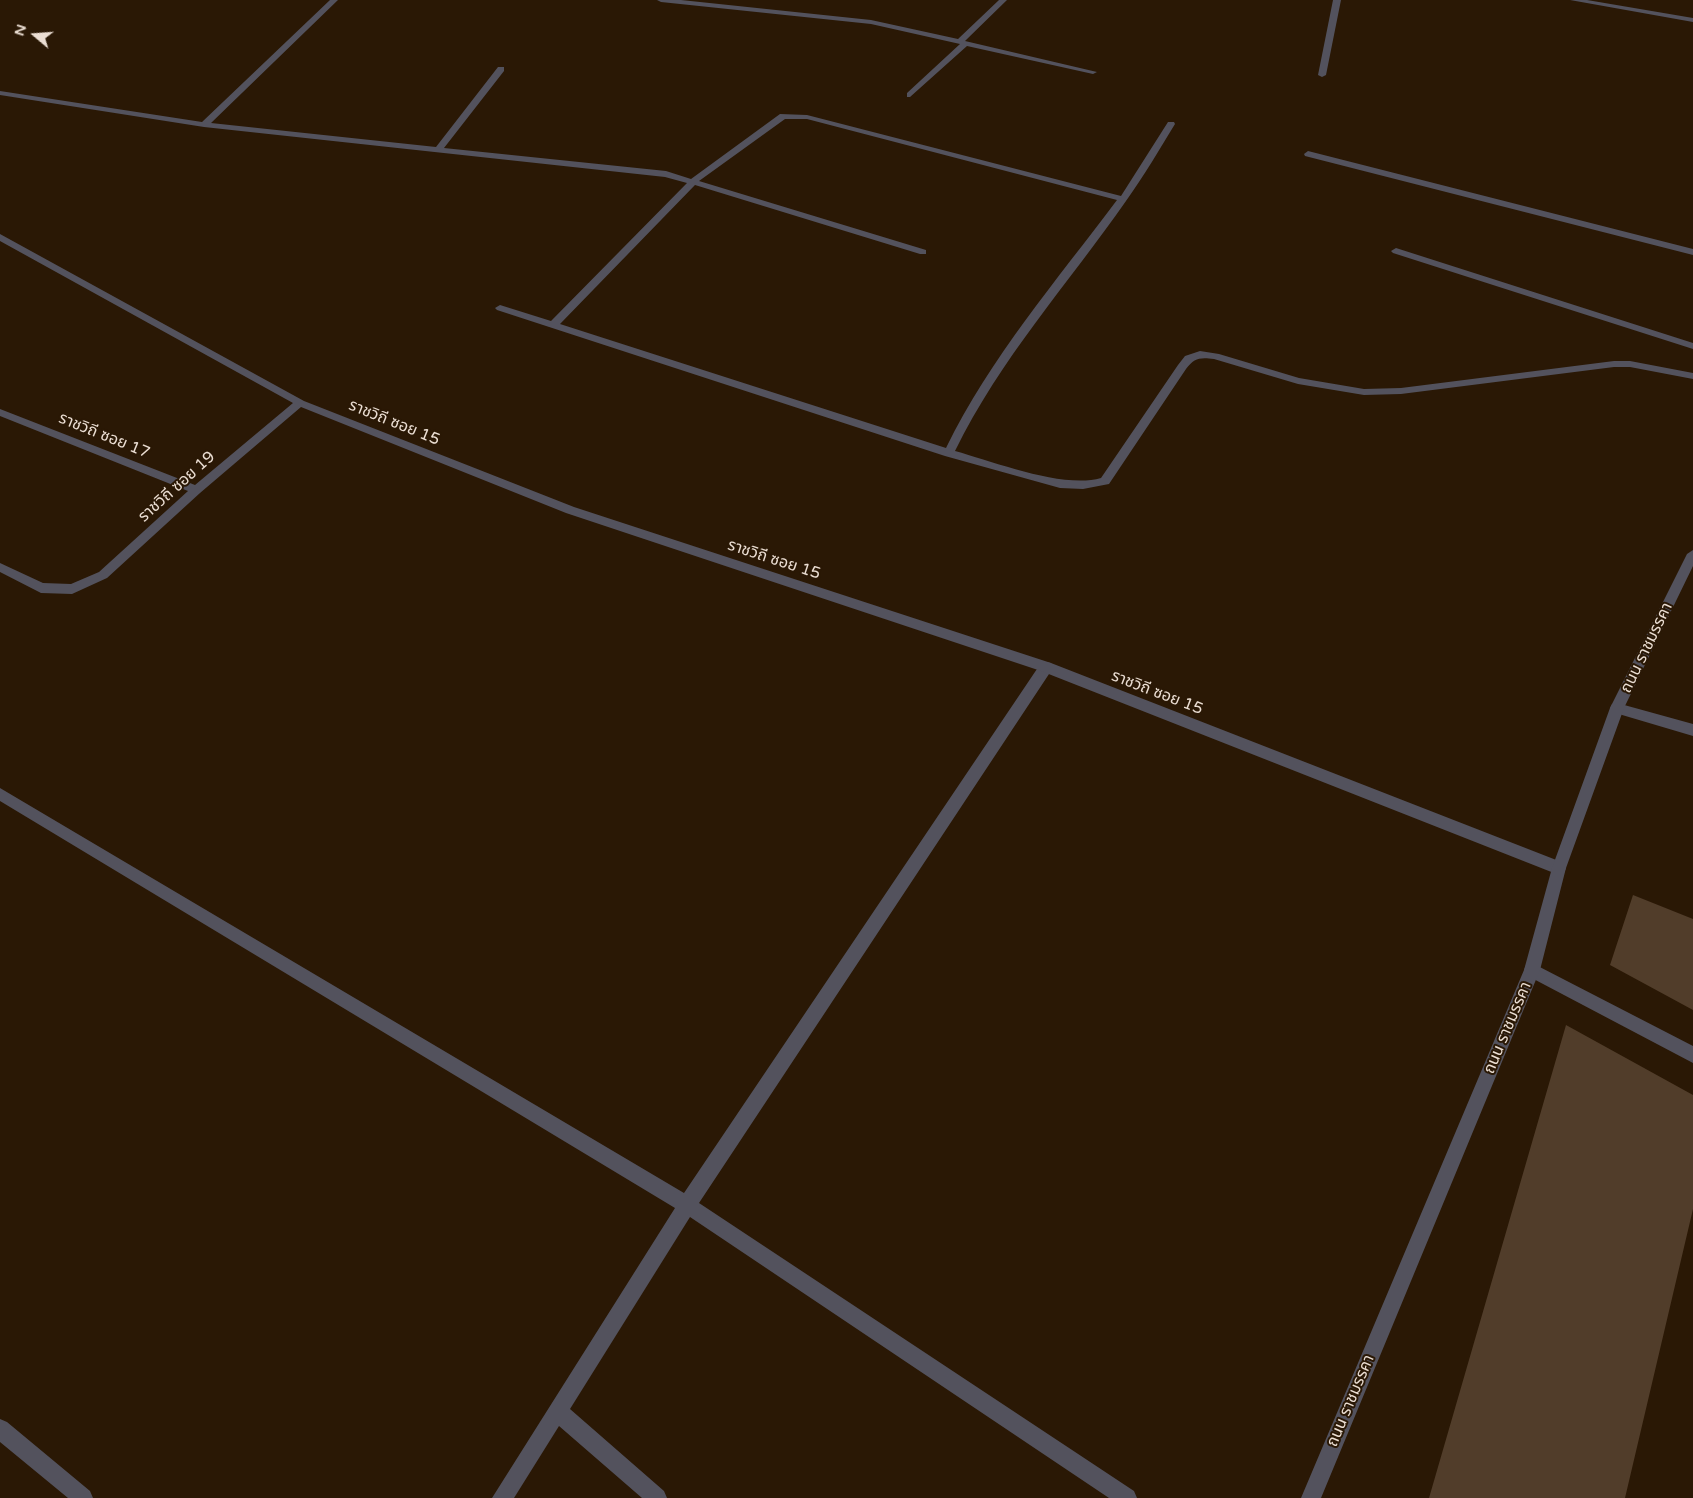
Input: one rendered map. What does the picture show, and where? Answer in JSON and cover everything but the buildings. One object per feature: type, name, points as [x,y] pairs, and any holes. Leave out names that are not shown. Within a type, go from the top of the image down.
[{"type":"street","points":[[204,124],[334,0]]},
{"type":"street","points":[[661,0],[871,22],[1094,72]]},
{"type":"street","points":[[910,95],[1003,0]]},
{"type":"street","points":[[1322,75],[1337,0]]},
{"type":"street","points":[[1574,0],[1693,20]]},
{"type":"street","points":[[438,150],[502,70]]},
{"type":"street","points":[[0,93],[204,124],[666,174],[923,252]]},
{"type":"street","points":[[553,325],[694,181],[782,116],[807,117],[1123,199]]},
{"type":"street","points":[[949,453],[964,422],[1008,351],[1123,199],[1171,124]]},
{"type":"street","points":[[1308,154],[1693,252]]},
{"type":"street","name":"ราชวิถี ซอย 15","points":[[0,237],[300,402],[570,510],[1046,667],[1559,868]]},
{"type":"street","points":[[1396,251],[1693,346]]},
{"type":"street","points":[[500,308],[949,453],[1075,487],[1092,486],[1106,481],[1182,367],[1189,358],[1200,354],[1215,356],[1298,380],[1364,392],[1401,391],[1614,364],[1630,364],[1693,376]]},
{"type":"street","name":"ราชวิถี ซอย 19","points":[[0,567],[41,588],[72,588],[103,575],[196,490],[300,402]]},
{"type":"street","name":"ราชวิถี ซอย 17","points":[[0,412],[196,490]]},
{"type":"street","name":"ถนน ราชมรรคา","points":[[1311,1498],[1532,970],[1559,868],[1617,708],[1693,554]]},
{"type":"street","points":[[502,1498],[688,1205],[1046,667]]},
{"type":"street","points":[[1617,708],[1693,730]]},
{"type":"street","points":[[0,794],[688,1205],[1127,1498]]},
{"type":"street","points":[[1532,970],[1693,1055]]},
{"type":"street","points":[[557,1411],[657,1498]]},
{"type":"street","points":[[0,1429],[83,1498]]}]
